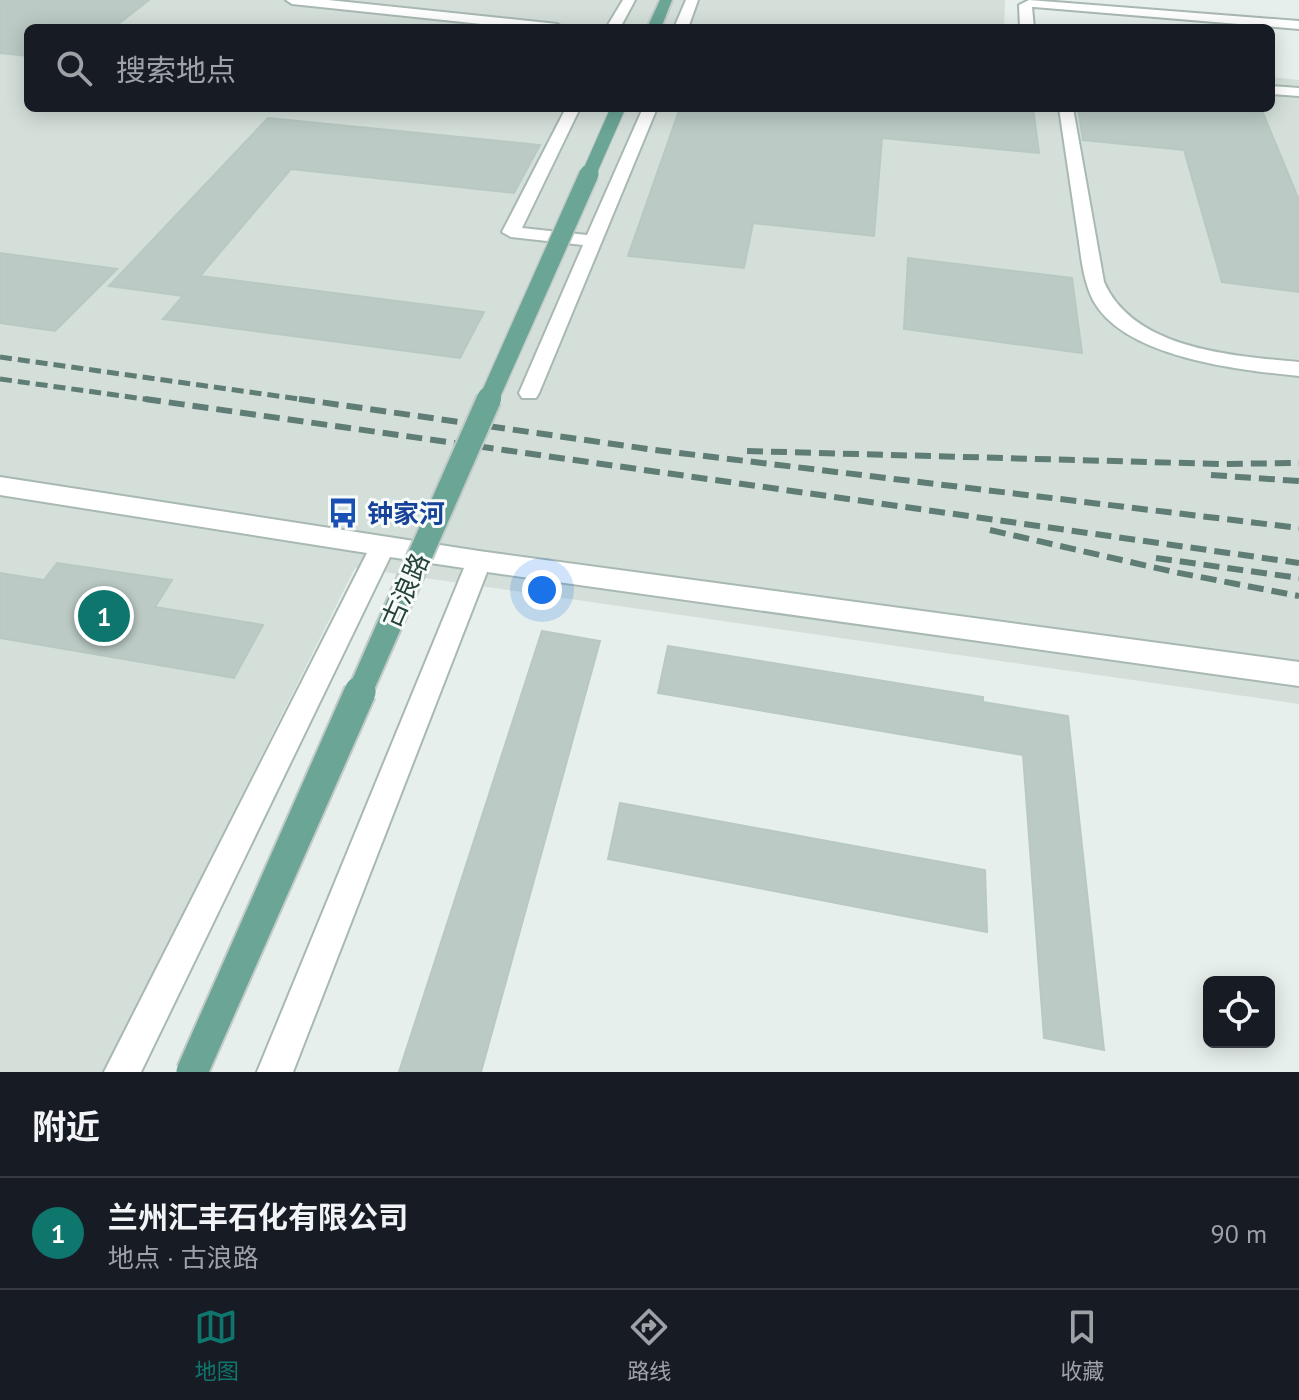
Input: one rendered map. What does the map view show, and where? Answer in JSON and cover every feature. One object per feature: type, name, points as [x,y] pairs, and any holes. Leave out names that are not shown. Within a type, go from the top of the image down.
[{"type":"main road","points":[[656,24],[665,3]]},
{"type":"main road","name":"古浪路","points":[[192,1072],[616,112]]},
{"type":"street","points":[[292,0],[519,24]]},
{"type":"street","points":[[615,24],[629,0]]},
{"type":"street","points":[[683,24],[692,0]]},
{"type":"street","points":[[1027,24],[1025,5],[1034,2],[1299,25]]},
{"type":"street","points":[[1275,90],[1299,92]]},
{"type":"street","points":[[571,112],[511,232],[594,241]]},
{"type":"street","points":[[529,393],[648,112]]},
{"type":"street","points":[[1067,112],[1095,282],[1108,308],[1139,332],[1163,342],[1253,365],[1299,369]]},
{"type":"street","points":[[0,486],[479,561],[1299,674]]},
{"type":"street","name":"古浪路","points":[[122,1072],[383,546]]},
{"type":"street","points":[[275,1072],[479,561]]},
{"type":"shaded area","points":[[0,0],[1005,0],[1004,24],[24,24],[24,112],[1275,112],[1275,77],[1299,80],[1299,704],[355,568],[104,1072],[0,1072]]},
{"type":"building","points":[[0,0],[149,0],[118,24],[24,24],[24,56],[0,53]]},
{"type":"building","points":[[679,112],[1034,112],[1039,153],[882,138],[874,236],[753,223],[744,268],[628,256]]},
{"type":"building","points":[[1079,112],[1263,113],[1299,200],[1299,292],[1222,282],[1184,150],[1083,140]]},
{"type":"building","points":[[268,118],[540,145],[514,193],[291,169],[200,276],[484,312],[460,358],[163,319],[183,296],[109,286]]},
{"type":"building","points":[[0,253],[117,269],[55,331],[0,323]]},
{"type":"building","points":[[908,258],[1072,278],[1082,353],[904,329]]},
{"type":"building","points":[[57,563],[172,580],[155,607],[263,625],[234,678],[0,638],[0,573],[44,580]]},
{"type":"building","points":[[542,631],[600,641],[481,1072],[399,1072]]},
{"type":"building","points":[[668,646],[983,697],[983,702],[1068,716],[1104,1050],[1044,1038],[1023,755],[658,693]]},
{"type":"building","points":[[620,803],[985,870],[987,932],[608,859]]},
{"type":"railway","points":[[0,357],[311,401]]},
{"type":"railway","points":[[0,379],[159,401]]},
{"type":"railway","points":[[145,399],[1299,563]]},
{"type":"railway","points":[[299,399],[311,401]]},
{"type":"railway","points":[[311,401],[655,450],[1299,528]]},
{"type":"railway","points":[[747,451],[1221,464],[1299,463]]},
{"type":"railway","points":[[1211,475],[1299,481]]},
{"type":"railway","points":[[990,530],[1174,572],[1299,596]]},
{"type":"railway","points":[[1156,558],[1299,578]]},
{"type":"place","name":"钟家河","points":[[343,513]]},
{"type":"place","name":"兰州汇丰石化有限公司","points":[[104,616]]}]
